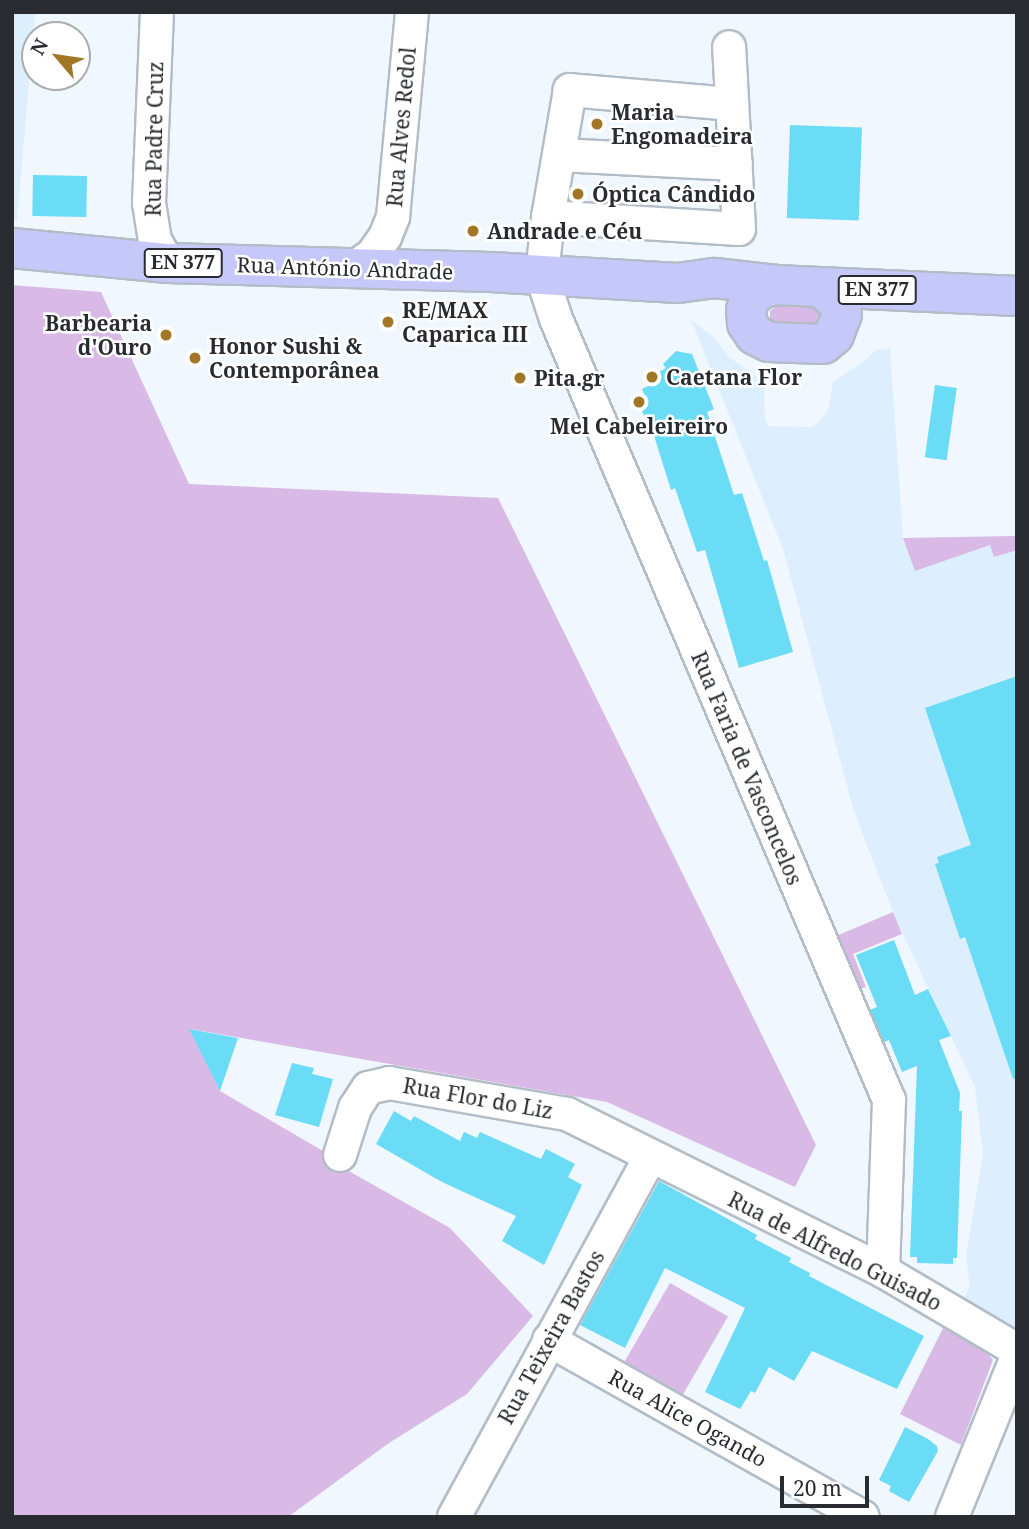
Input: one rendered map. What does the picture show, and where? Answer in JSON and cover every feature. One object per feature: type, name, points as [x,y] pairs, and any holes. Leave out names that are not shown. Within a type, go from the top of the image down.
[{"type":"main road","name":"Rua António Andrade","points":[[12,248],[168,263],[354,268],[678,283],[715,278],[776,285]]},
{"type":"main road","name":"EN 377","points":[[678,283],[769,342],[810,345],[823,344],[834,335],[932,292]]},
{"type":"main road","name":"EN 377","points":[[776,285],[1017,296]]},
{"type":"main road","points":[[755,335],[747,323],[746,310],[750,298],[761,289],[776,285]]},
{"type":"main road","name":"EN 377","points":[[822,288],[840,304],[842,314],[834,335]]},
{"type":"street","name":"Rua Padre Cruz","points":[[157,12],[149,203],[155,240],[168,263]]},
{"type":"street","name":"Rua Alves Redol","points":[[354,268],[373,254],[385,237],[393,217],[412,12]]},
{"type":"street","points":[[548,218],[739,229],[729,47]]},
{"type":"street","points":[[542,276],[548,218],[570,90],[732,104]]},
{"type":"street","points":[[558,155],[736,163]]},
{"type":"street","name":"Rua Faria de Vasconcelos","points":[[542,276],[556,319],[889,1100],[883,1271]]},
{"type":"street","name":"Rua Flor do Liz","points":[[340,1155],[355,1108],[368,1088],[389,1083],[567,1114],[650,1158]]},
{"type":"street","name":"Rua de Alfredo Guisado","points":[[650,1158],[883,1271],[1017,1350]]},
{"type":"street","name":"Rua Teixeira Bastos","points":[[454,1517],[650,1158]]},
{"type":"street","name":"Rua Alice Ogando","points":[[549,1340],[863,1517]]},
{"type":"street","points":[[951,1517],[1017,1357]]},
{"type":"shaded area","points":[[12,12],[35,12],[34,21],[21,21],[21,91],[28,91],[17,221],[12,221]]},
{"type":"shaded area","points":[[12,285],[101,292],[189,484],[498,498],[816,1145],[795,1187],[607,1102],[190,1029],[220,1091],[323,1151],[322,1156],[450,1228],[533,1316],[467,1394],[389,1443],[288,1517],[12,1517]]},
{"type":"shaded area","points":[[780,304],[815,306],[825,312],[824,325],[770,323],[770,311]]},
{"type":"shaded area","points":[[691,320],[715,338],[729,357],[764,382],[765,418],[768,426],[811,427],[818,423],[828,411],[833,381],[861,364],[876,350],[890,348],[903,538],[1017,536],[1017,1328],[964,1298],[970,1287],[966,1257],[983,1155],[975,1087],[897,922],[867,846],[851,801],[783,549]]},
{"type":"shaded area","points":[[1017,536],[1017,550],[994,557],[990,545],[915,571],[903,538]]},
{"type":"shaded area","points":[[893,912],[902,934],[853,954],[866,987],[857,990],[836,936]]},
{"type":"shaded area","points":[[670,1283],[728,1316],[683,1395],[624,1362]]},
{"type":"shaded area","points":[[943,1328],[987,1353],[993,1360],[961,1445],[900,1414]]},
{"type":"building","points":[[790,125],[862,128],[859,220],[787,218]]},
{"type":"building","points":[[33,175],[87,176],[86,217],[32,216]]},
{"type":"building","points":[[676,351],[692,354],[714,409],[707,412],[734,495],[742,493],[764,561],[767,560],[793,652],[739,668],[705,550],[697,552],[675,488],[671,490],[651,426],[639,407],[640,395],[644,394],[642,389],[650,385],[648,378],[666,368],[663,364]]},
{"type":"building","points":[[935,385],[957,388],[947,460],[925,457]]},
{"type":"building","points":[[1017,676],[1017,1078],[1013,1079],[965,937],[960,939],[935,864],[939,863],[937,857],[971,845],[925,708]]},
{"type":"building","points":[[894,940],[915,995],[928,989],[951,1036],[939,1040],[960,1093],[959,1111],[962,1111],[957,1258],[953,1258],[953,1264],[917,1263],[917,1257],[910,1257],[917,1066],[902,1072],[889,1040],[884,1042],[870,1010],[877,1007],[856,955]]},
{"type":"building","points":[[189,1029],[238,1038],[220,1091]]},
{"type":"building","points":[[292,1063],[314,1068],[312,1074],[333,1079],[319,1127],[275,1115]]},
{"type":"building","points":[[394,1111],[411,1121],[414,1116],[460,1141],[464,1132],[477,1138],[480,1132],[541,1159],[546,1149],[575,1164],[568,1177],[582,1185],[544,1265],[502,1241],[516,1216],[442,1182],[376,1144]]},
{"type":"building","points":[[659,1181],[757,1235],[755,1239],[791,1258],[789,1262],[810,1273],[809,1276],[924,1336],[897,1389],[812,1351],[794,1381],[769,1367],[755,1393],[751,1391],[740,1409],[705,1392],[745,1308],[665,1268],[625,1348],[580,1325]]},
{"type":"building","points":[[905,1427],[928,1439],[937,1446],[938,1451],[909,1502],[889,1491],[891,1486],[879,1480]]},
{"type":"place","name":"Maria Engomadeira","points":[[597,124]]},
{"type":"place","name":"Óptica Cândido","points":[[578,194]]},
{"type":"place","name":"Andrade e Céu","points":[[473,231]]},
{"type":"place","name":"RE/MAX Caparica III","points":[[388,322]]},
{"type":"place","name":"Barbearia d'Ouro","points":[[166,335]]},
{"type":"place","name":"Honor Sushi & Contemporânea","points":[[195,358]]},
{"type":"place","name":"Caetana Flor","points":[[652,377]]},
{"type":"place","name":"Pita.gr","points":[[520,378]]},
{"type":"place","name":"Mel Cabeleireiro","points":[[639,402]]}]
